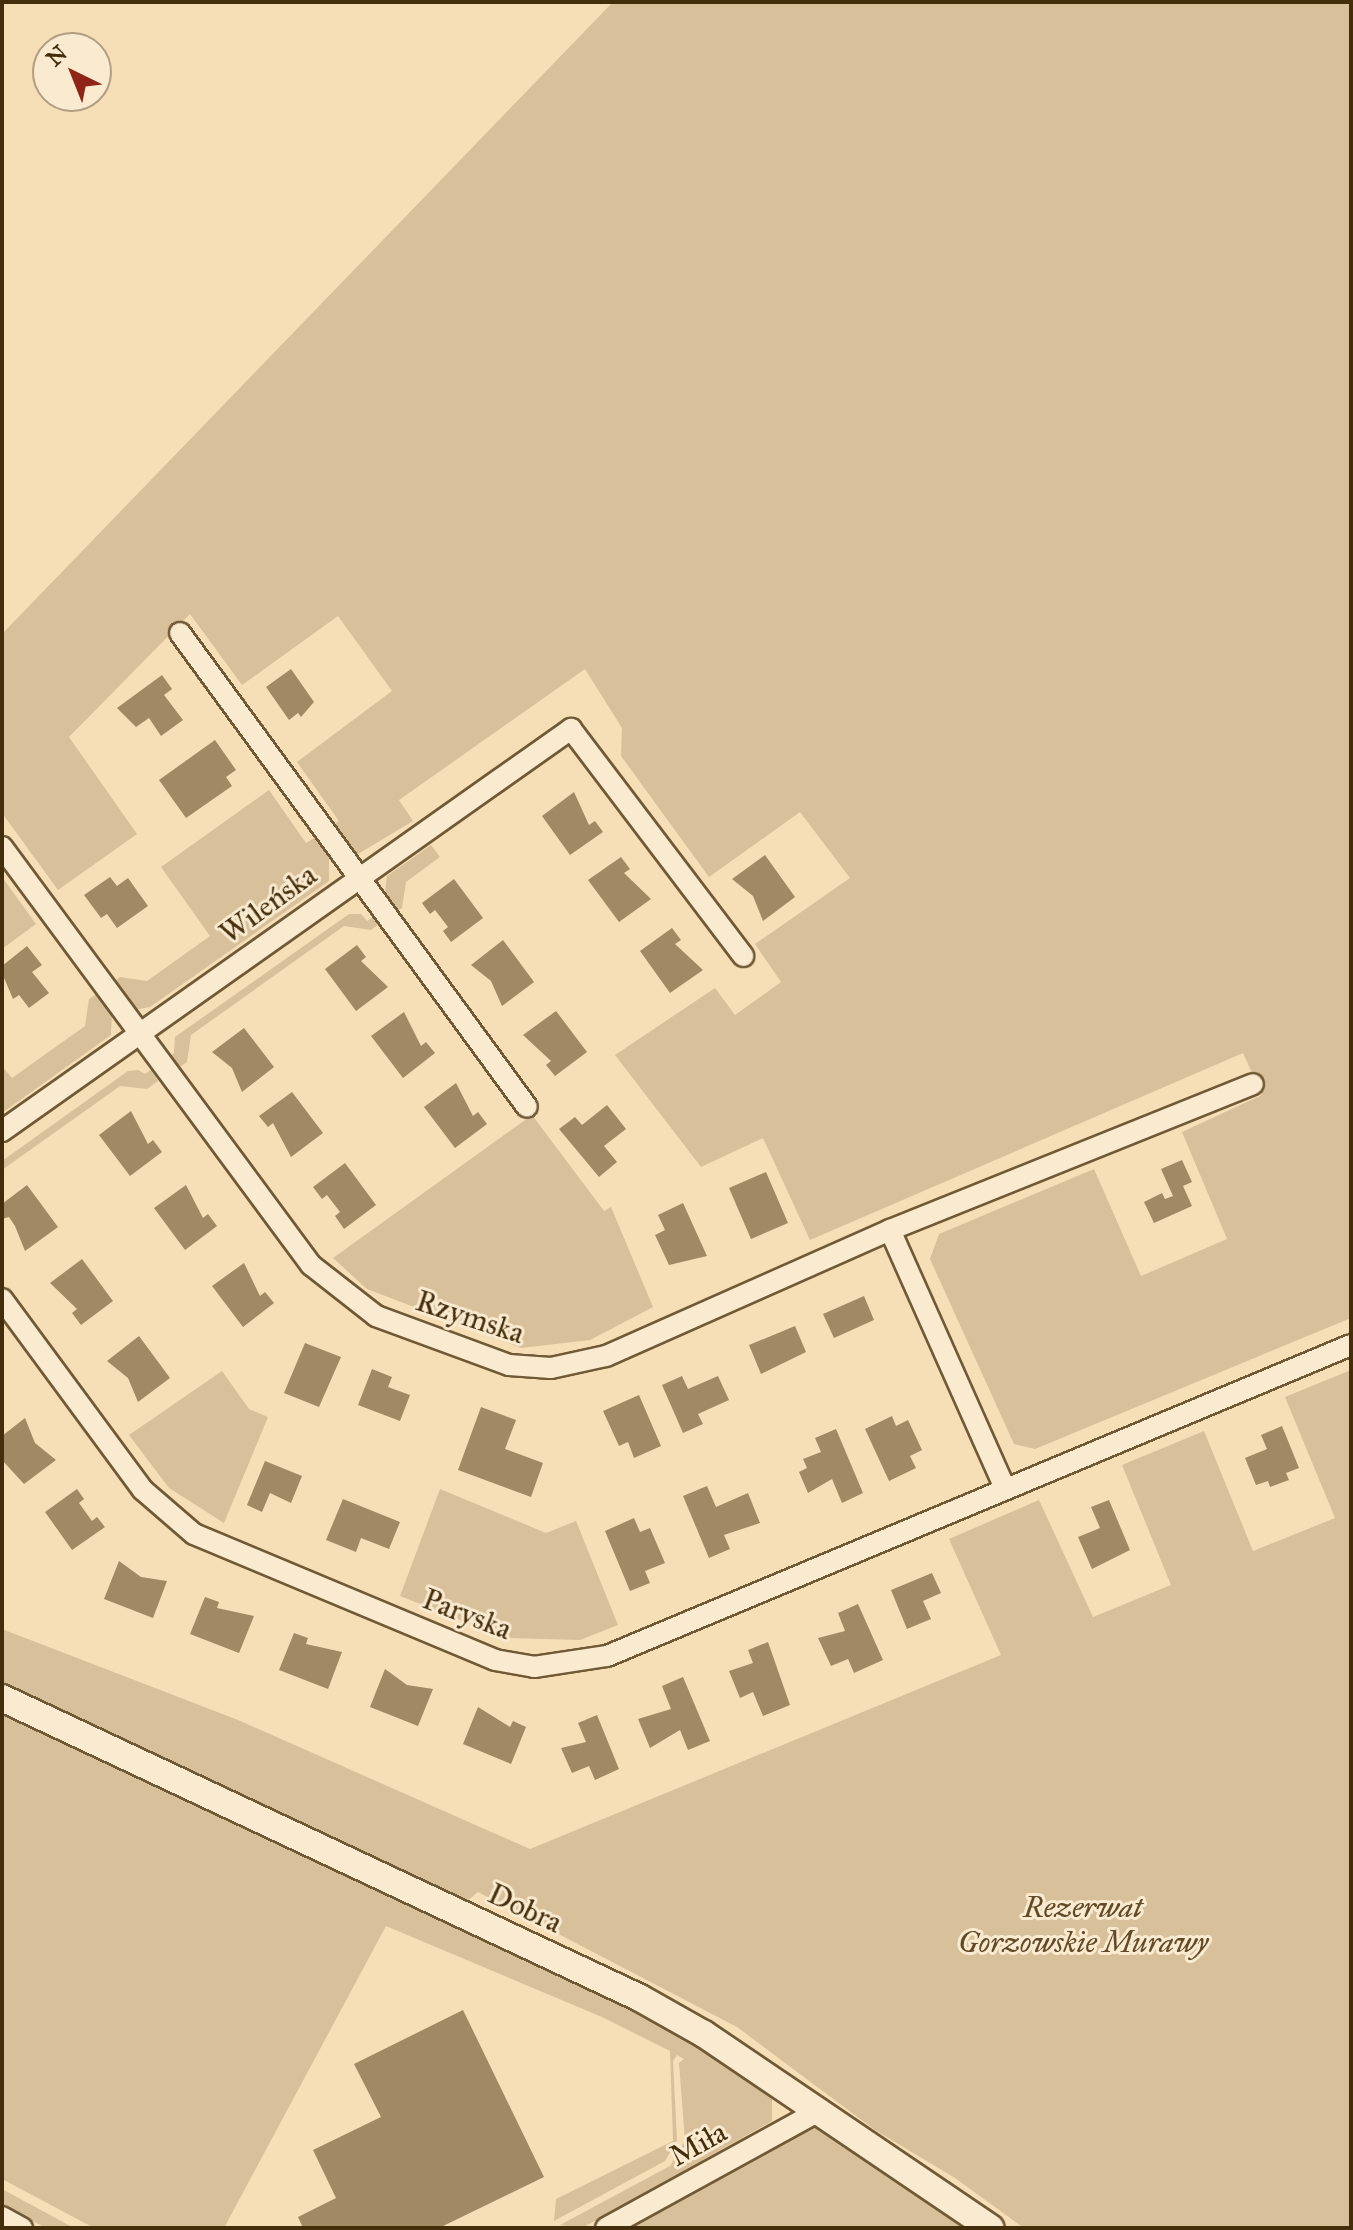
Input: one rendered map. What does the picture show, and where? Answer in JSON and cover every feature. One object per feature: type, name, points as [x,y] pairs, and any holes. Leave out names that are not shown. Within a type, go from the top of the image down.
[{"type":"street","points":[[180,633],[356,878],[527,1107]]},
{"type":"street","name":"Wileńska","points":[[2,1131],[571,729],[743,956]]},
{"type":"street","name":"Rzymska","points":[[2,847],[137,1035],[302,1255],[333,1285],[376,1316],[509,1365],[551,1368],[606,1356],[890,1230],[1253,1084]]},
{"type":"street","points":[[890,1230],[1005,1488]]},
{"type":"street","name":"Paryska","points":[[2,1299],[143,1490],[176,1521],[233,1554],[514,1664],[553,1667],[607,1656],[1351,1345]]},
{"type":"street","name":"Dobra","points":[[2,1698],[640,1998],[819,2111],[991,2228]]},
{"type":"street","name":"Miła","points":[[606,2228],[819,2111]]},
{"type":"street","points":[[2,2217],[22,2228]]},
{"type":"green space","points":[[613,2],[1351,2],[1351,1318],[1035,1449],[1014,1444],[930,1259],[939,1234],[1094,1169],[1141,1276],[1227,1239],[1182,1132],[1262,1095],[1243,1053],[810,1240],[763,1138],[701,1167],[615,1055],[715,988],[735,1015],[781,982],[755,944],[850,878],[800,812],[709,877],[621,756],[622,728],[585,669],[399,800],[413,821],[358,854],[329,828],[339,821],[297,762],[392,691],[338,616],[242,685],[190,614],[69,737],[137,834],[58,890],[2,813],[2,634]]},
{"type":"green space","points":[[269,790],[306,843],[316,837],[329,855],[329,881],[150,1007],[133,1010],[111,984],[120,977],[147,981],[210,936],[161,867]]},
{"type":"green space","points":[[431,845],[440,857],[406,882],[402,908],[393,914],[385,891],[387,876]]},
{"type":"green space","points":[[2,877],[36,924],[2,949]]},
{"type":"green space","points":[[349,914],[361,914],[367,921],[374,917],[379,924],[371,930],[344,926],[191,1035],[187,1062],[175,1070],[167,1058],[174,1053],[175,1037]]},
{"type":"green space","points":[[98,993],[112,1014],[111,1035],[2,1113],[2,1066],[12,1078],[85,1026],[89,999]]},
{"type":"green space","points":[[138,1070],[145,1074],[151,1070],[158,1081],[147,1089],[120,1086],[2,1170],[2,1161],[128,1071]]},
{"type":"green space","points":[[532,1115],[604,1211],[611,1207],[653,1307],[590,1340],[521,1348],[367,1289],[333,1258]]},
{"type":"green space","name":"Rezerwat Gorzowskie Murawy","points":[[1351,1370],[1351,2228],[1024,2228],[955,2178],[875,2130],[737,2027],[478,1892],[449,1916],[622,2001],[748,2074],[772,2097],[772,2121],[582,2228],[560,2225],[670,2166],[685,2141],[679,2063],[684,2059],[677,2055],[673,2061],[677,2140],[665,2161],[554,2221],[556,2199],[673,2141],[670,2051],[602,2017],[386,1926],[224,2228],[94,2228],[2,2179],[2,1629],[238,1720],[530,1849],[1001,1655],[949,1539],[1039,1500],[1093,1617],[1171,1585],[1122,1465],[1204,1431],[1253,1551],[1335,1518],[1285,1397]]},
{"type":"green space","points":[[222,1371],[249,1409],[268,1417],[224,1523],[169,1488],[129,1435]]},
{"type":"green space","points":[[440,1489],[546,1533],[576,1521],[618,1625],[580,1640],[506,1638],[400,1596]]},
{"type":"green space","points":[[816,2125],[963,2228],[630,2228]]},
{"type":"green space","points":[[2,2189],[74,2228],[46,2228],[2,2205]]},
{"type":"building","points":[[291,669],[314,702],[301,717],[298,713],[289,720],[266,687]]},
{"type":"building","points":[[162,675],[172,689],[164,695],[183,720],[161,736],[149,718],[136,727],[117,708]]},
{"type":"building","points":[[215,740],[236,770],[226,777],[232,786],[186,818],[159,780]]},
{"type":"building","points":[[574,792],[589,825],[595,821],[603,832],[570,855],[542,816]]},
{"type":"building","points":[[765,855],[795,897],[763,921],[753,896],[732,879]]},
{"type":"building","points":[[621,857],[630,869],[624,873],[651,899],[619,922],[588,880]]},
{"type":"building","points":[[110,877],[117,886],[128,878],[148,906],[117,928],[107,914],[101,918],[84,895]]},
{"type":"building","points":[[454,879],[483,918],[451,942],[443,931],[448,927],[435,910],[430,914],[422,903]]},
{"type":"building","points":[[672,928],[681,940],[675,944],[703,970],[670,993],[640,951]]},
{"type":"building","points":[[503,940],[534,982],[502,1006],[491,981],[471,965]]},
{"type":"building","points":[[357,945],[366,957],[361,961],[388,987],[356,1011],[325,969]]},
{"type":"building","points":[[27,946],[42,965],[32,972],[49,993],[29,1008],[19,995],[13,999],[2,973],[2,966]]},
{"type":"building","points":[[556,1011],[587,1052],[555,1076],[546,1065],[551,1061],[523,1035]]},
{"type":"building","points":[[404,1012],[421,1046],[426,1042],[435,1053],[403,1078],[371,1036]]},
{"type":"building","points":[[244,1028],[274,1067],[242,1092],[232,1068],[212,1052]]},
{"type":"building","points":[[456,1083],[473,1116],[478,1112],[487,1124],[455,1148],[424,1107]]},
{"type":"building","points":[[292,1092],[323,1133],[291,1157],[273,1123],[268,1127],[259,1116]]},
{"type":"building","points":[[607,1105],[626,1129],[604,1146],[617,1162],[599,1177],[559,1129],[575,1117],[582,1125]]},
{"type":"building","points":[[131,1111],[148,1144],[153,1140],[162,1152],[130,1176],[99,1135]]},
{"type":"building","points":[[1182,1160],[1192,1182],[1183,1186],[1192,1206],[1154,1223],[1144,1202],[1162,1193],[1165,1199],[1173,1196],[1161,1169]]},
{"type":"building","points":[[345,1163],[376,1205],[344,1229],[335,1216],[340,1212],[327,1195],[322,1199],[313,1187]]},
{"type":"building","points":[[766,1172],[788,1223],[751,1239],[729,1188]]},
{"type":"building","points":[[27,1185],[58,1227],[25,1251],[9,1217],[2,1219],[2,1204]]},
{"type":"building","points":[[186,1185],[203,1218],[208,1214],[217,1226],[185,1250],[154,1208]]},
{"type":"building","points":[[683,1203],[707,1256],[669,1265],[655,1235],[665,1230],[658,1215]]},
{"type":"building","points":[[82,1259],[113,1301],[81,1325],[72,1313],[77,1309],[50,1283]]},
{"type":"building","points":[[244,1263],[260,1296],[265,1292],[274,1303],[243,1327],[212,1286]]},
{"type":"building","points":[[864,1296],[874,1320],[834,1338],[823,1314]]},
{"type":"building","points":[[795,1326],[806,1352],[761,1374],[749,1345]]},
{"type":"building","points":[[139,1336],[170,1378],[138,1402],[128,1378],[107,1361]]},
{"type":"building","points":[[305,1343],[341,1357],[319,1407],[284,1393]]},
{"type":"building","points":[[372,1369],[392,1377],[388,1387],[410,1395],[400,1421],[358,1405]]},
{"type":"building","points":[[682,1376],[688,1389],[718,1376],[729,1400],[698,1414],[703,1424],[683,1433],[662,1385]]},
{"type":"building","points":[[639,1395],[661,1446],[634,1458],[628,1442],[619,1446],[603,1411]]},
{"type":"building","points":[[481,1407],[516,1420],[505,1449],[543,1463],[531,1497],[458,1470]]},
{"type":"building","points":[[892,1416],[896,1426],[908,1420],[922,1450],[910,1456],[916,1468],[889,1481],[865,1429]]},
{"type":"building","points":[[25,1418],[35,1443],[56,1460],[24,1484],[2,1460],[2,1436]]},
{"type":"building","points":[[1282,1426],[1299,1468],[1286,1473],[1289,1480],[1270,1487],[1268,1481],[1256,1485],[1245,1458],[1267,1449],[1261,1435]]},
{"type":"building","points":[[836,1429],[863,1493],[842,1503],[832,1479],[808,1493],[799,1472],[807,1468],[803,1459],[821,1452],[815,1438]]},
{"type":"building","points":[[265,1461],[302,1476],[291,1503],[270,1493],[262,1512],[247,1505]]},
{"type":"building","points":[[707,1486],[716,1507],[748,1493],[760,1523],[724,1535],[730,1549],[709,1558],[683,1496]]},
{"type":"building","points":[[77,1489],[84,1499],[79,1503],[92,1521],[97,1517],[105,1527],[72,1550],[45,1512]]},
{"type":"building","points":[[343,1499],[400,1522],[389,1549],[361,1538],[356,1552],[326,1540]]},
{"type":"building","points":[[1109,1500],[1130,1550],[1092,1569],[1078,1537],[1100,1528],[1091,1507]]},
{"type":"building","points":[[634,1518],[640,1532],[650,1528],[665,1563],[645,1571],[650,1583],[630,1591],[605,1531]]},
{"type":"building","points":[[119,1561],[141,1577],[167,1581],[153,1618],[104,1599]]},
{"type":"building","points":[[932,1573],[941,1593],[923,1601],[931,1619],[907,1629],[891,1590]]},
{"type":"building","points":[[205,1597],[219,1602],[217,1608],[254,1616],[239,1653],[190,1634]]},
{"type":"building","points":[[858,1604],[883,1660],[854,1673],[848,1659],[831,1666],[818,1638],[845,1631],[838,1613]]},
{"type":"building","points":[[294,1633],[308,1638],[306,1644],[342,1652],[328,1689],[279,1670]]},
{"type":"building","points":[[768,1642],[790,1705],[763,1716],[753,1692],[740,1698],[729,1671],[753,1663],[748,1650]]},
{"type":"building","points":[[385,1669],[407,1685],[433,1689],[418,1726],[370,1707]]},
{"type":"building","points":[[683,1677],[710,1741],[688,1750],[680,1730],[650,1748],[638,1719],[671,1709],[662,1686]]},
{"type":"building","points":[[478,1707],[510,1727],[513,1721],[526,1727],[511,1764],[463,1744]]},
{"type":"building","points":[[597,1715],[619,1769],[595,1780],[589,1766],[572,1773],[561,1748],[586,1742],[578,1723]]},
{"type":"building","points":[[463,2010],[544,2177],[439,2228],[303,2228],[298,2217],[336,2198],[313,2150],[381,2117],[354,2064]]}]
